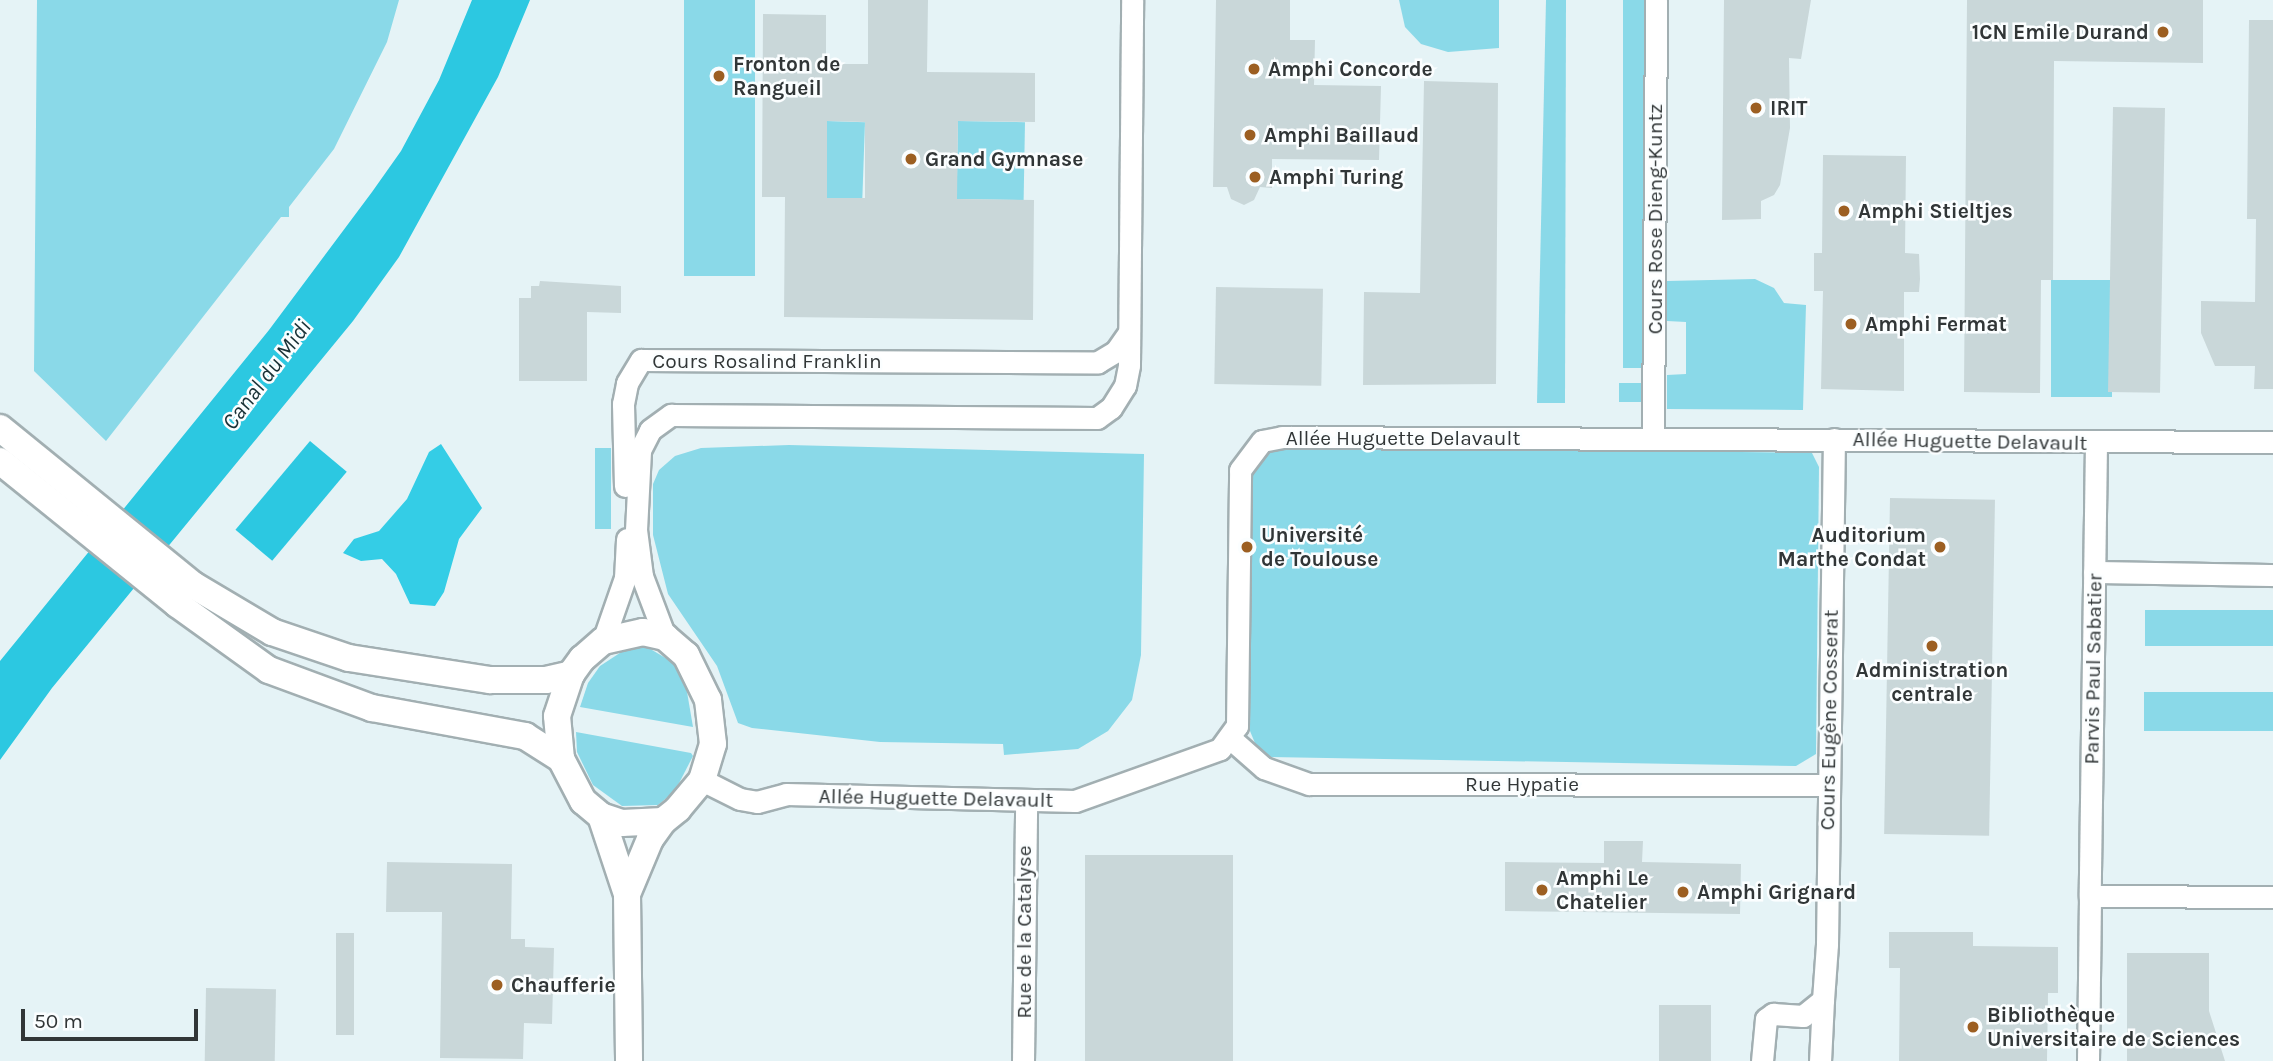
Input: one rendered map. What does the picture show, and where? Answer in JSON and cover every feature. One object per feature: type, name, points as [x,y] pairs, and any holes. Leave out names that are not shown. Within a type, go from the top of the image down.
[{"type":"street","points":[[627,894],[650,839],[663,821],[702,780],[712,744],[708,700],[685,655],[665,637],[642,576],[636,530],[640,450],[650,430],[671,415],[1097,418],[1111,408],[1125,386],[1128,334],[1132,0]]},
{"type":"street","name":"Cours Rose Dieng-Kuntz","points":[[1653,438],[1656,0]]},
{"type":"street","name":"Cours Rosalind Franklin","points":[[603,641],[625,578],[623,404],[628,383],[641,360],[1098,362],[1116,351],[1128,334]]},
{"type":"street","points":[[0,428],[75,508]]},
{"type":"street","name":"Allée Huguette Delavault","points":[[702,780],[757,803],[795,794],[1026,803],[1075,801],[1220,749],[1231,739],[1237,726],[1240,471],[1262,441],[1282,437],[2273,442]]},
{"type":"street","name":"Cours Eugène Cosserat","points":[[1820,1061],[1828,944],[1834,439]]},
{"type":"street","name":"Parvis Paul Sabatier","points":[[2088,1061],[2096,443]]},
{"type":"street","points":[[0,461],[75,508],[185,595],[253,661],[297,684],[372,708],[524,736],[561,759]]},
{"type":"street","points":[[2094,572],[2273,575]]},
{"type":"street","points":[[185,595],[263,628],[349,658],[507,682],[571,674]]},
{"type":"street","points":[[663,821],[622,823],[601,816],[583,802],[561,759],[557,716],[571,674],[603,641],[643,632],[665,637]]},
{"type":"street","name":"Rue Hypatie","points":[[1231,739],[1264,768],[1309,784],[1828,785]]},
{"type":"street","name":"Rue de la Catalyse","points":[[1023,1061],[1023,863],[1026,803]]},
{"type":"street","points":[[601,816],[627,894],[629,1061]]},
{"type":"street","points":[[2090,896],[2273,897]]},
{"type":"street","points":[[1762,1061],[1766,1019],[1773,1014],[1803,1016],[1823,1000]]},
{"type":"shaded area","points":[[37,0],[399,0],[387,42],[334,149],[289,207],[289,217],[281,217],[106,441],[34,371]]},
{"type":"shaded area","points":[[684,0],[755,0],[755,276],[684,276]]},
{"type":"shaded area","points":[[1399,0],[1499,0],[1499,48],[1448,52],[1421,44],[1405,27]]},
{"type":"shaded area","points":[[1546,0],[1566,0],[1565,403],[1537,403]]},
{"type":"shaded area","points":[[1623,0],[1650,0],[1650,368],[1623,368]]},
{"type":"shaded area","points":[[827,121],[865,122],[862,199],[824,198]]},
{"type":"shaded area","points":[[958,121],[1025,122],[1024,200],[957,199]]},
{"type":"shaded area","points":[[1755,279],[1774,288],[1784,303],[1806,305],[1803,410],[1667,409],[1667,375],[1686,374],[1686,322],[1667,321],[1667,281]]},
{"type":"shaded area","points":[[2051,280],[2112,280],[2112,397],[2051,397]]},
{"type":"shaded area","points":[[1619,383],[1646,383],[1646,402],[1619,402]]},
{"type":"shaded area","points":[[441,444],[482,508],[459,539],[444,592],[435,606],[410,604],[396,574],[382,559],[361,561],[343,553],[354,539],[379,531],[407,499],[429,452]]},
{"type":"shaded area","points":[[789,445],[1144,454],[1141,655],[1132,700],[1108,731],[1078,749],[1004,755],[1003,744],[880,742],[752,728],[738,723],[717,666],[668,594],[653,535],[653,484],[659,470],[675,456],[701,448]]},
{"type":"shaded area","points":[[1286,446],[1812,453],[1819,467],[1816,754],[1796,766],[1270,757],[1257,748],[1250,731],[1251,476],[1266,454]]},
{"type":"shaded area","points":[[595,448],[611,448],[611,529],[595,529]]},
{"type":"shaded area","points":[[2145,610],[2273,610],[2273,646],[2145,646]]},
{"type":"shaded area","points":[[629,647],[647,647],[674,663],[686,686],[693,727],[580,707],[588,683],[600,666]]},
{"type":"shaded area","points":[[2144,692],[2273,692],[2273,731],[2144,731]]},
{"type":"shaded area","points":[[576,732],[691,753],[693,756],[675,791],[658,805],[622,806],[593,785],[577,752]]},
{"type":"water","name":"Canal du Midi","points":[[472,0],[530,0],[498,77],[399,257],[353,321],[52,688],[0,760],[0,661],[269,330],[372,192],[401,151],[439,80]]},
{"type":"water","points":[[310,441],[347,472],[272,561],[235,530]]},
{"type":"building","name":"Grand Gymnase","points":[[868,0],[928,0],[927,72],[1035,73],[1035,122],[958,121],[957,199],[1034,200],[1033,320],[784,317],[785,197],[762,197],[763,14],[826,15],[826,64],[868,64]],"holes":[[[827,121],[865,122],[865,198],[827,198]]]},
{"type":"building","points":[[1216,0],[1290,0],[1290,40],[1315,40],[1314,85],[1381,86],[1379,160],[1272,159],[1272,188],[1260,187],[1254,200],[1244,205],[1231,199],[1227,187],[1213,187]]},
{"type":"building","name":"IRIT","points":[[1724,0],[1811,0],[1801,59],[1789,58],[1790,128],[1780,185],[1774,195],[1761,201],[1761,219],[1722,220]]},
{"type":"building","points":[[1967,0],[2203,0],[2203,63],[2054,61],[2053,280],[2041,280],[2040,393],[1964,392]]},
{"type":"building","points":[[2249,20],[2273,20],[2273,389],[2254,389],[2255,366],[2215,366],[2201,333],[2201,301],[2255,302],[2256,219],[2247,219]]},
{"type":"building","points":[[1424,81],[1498,83],[1496,384],[1363,385],[1364,292],[1420,293]]},
{"type":"building","points":[[2113,107],[2165,108],[2160,393],[2108,392]]},
{"type":"building","points":[[1823,155],[1906,156],[1905,253],[1919,254],[1920,279],[1919,292],[1904,292],[1904,391],[1821,389],[1823,291],[1814,291],[1814,253],[1822,253]]},
{"type":"building","points":[[540,281],[621,286],[621,313],[587,312],[587,381],[519,381],[519,298],[531,298],[531,286],[539,286]]},
{"type":"building","points":[[1216,287],[1323,289],[1321,386],[1214,384]]},
{"type":"building","name":"Administration centrale","points":[[1890,498],[1995,500],[1989,836],[1884,834]]},
{"type":"building","points":[[1604,841],[1643,841],[1642,862],[1741,864],[1740,914],[1505,911],[1505,862],[1604,863]]},
{"type":"building","points":[[1085,855],[1233,855],[1233,1061],[1085,1061]]},
{"type":"building","name":"Chaufferie","points":[[387,862],[512,864],[511,939],[525,939],[525,947],[554,948],[552,1024],[524,1023],[523,1059],[440,1058],[442,912],[386,912]]},
{"type":"building","name":"Bibliothèque Universitaire de Sciences","points":[[1889,932],[1973,932],[1973,946],[2058,947],[2058,993],[2048,993],[2047,1061],[1899,1061],[1900,968],[1889,968]]},
{"type":"building","points":[[336,933],[354,933],[354,1035],[336,1035]]},
{"type":"building","points":[[2127,953],[2209,953],[2209,1011],[2225,1061],[2127,1061]]},
{"type":"building","points":[[206,988],[276,989],[275,1061],[205,1061]]},
{"type":"building","points":[[1659,1005],[1711,1005],[1711,1061],[1659,1061]]},
{"type":"place","name":"1CN Emile Durand","points":[[2163,32]]},
{"type":"place","name":"Amphi Concorde","points":[[1254,69]]},
{"type":"place","name":"Fronton de Rangueil","points":[[719,76]]},
{"type":"place","name":"IRIT","points":[[1756,108]]},
{"type":"place","name":"Amphi Baillaud","points":[[1250,135]]},
{"type":"place","name":"Grand Gymnase","points":[[911,159]]},
{"type":"place","name":"Amphi Turing","points":[[1255,177]]},
{"type":"place","name":"Amphi Stieltjes","points":[[1844,211]]},
{"type":"place","name":"Amphi Fermat","points":[[1851,324]]},
{"type":"place","name":"Université de Toulouse","points":[[1247,547]]},
{"type":"place","name":"Auditorium Marthe Condat","points":[[1940,547]]},
{"type":"place","name":"Administration centrale","points":[[1932,646]]},
{"type":"place","name":"Amphi Le Chatelier","points":[[1542,890]]},
{"type":"place","name":"Amphi Grignard","points":[[1683,892]]},
{"type":"place","name":"Chaufferie","points":[[497,985]]},
{"type":"place","name":"Bibliothèque Universitaire de Sciences","points":[[1973,1027]]}]
